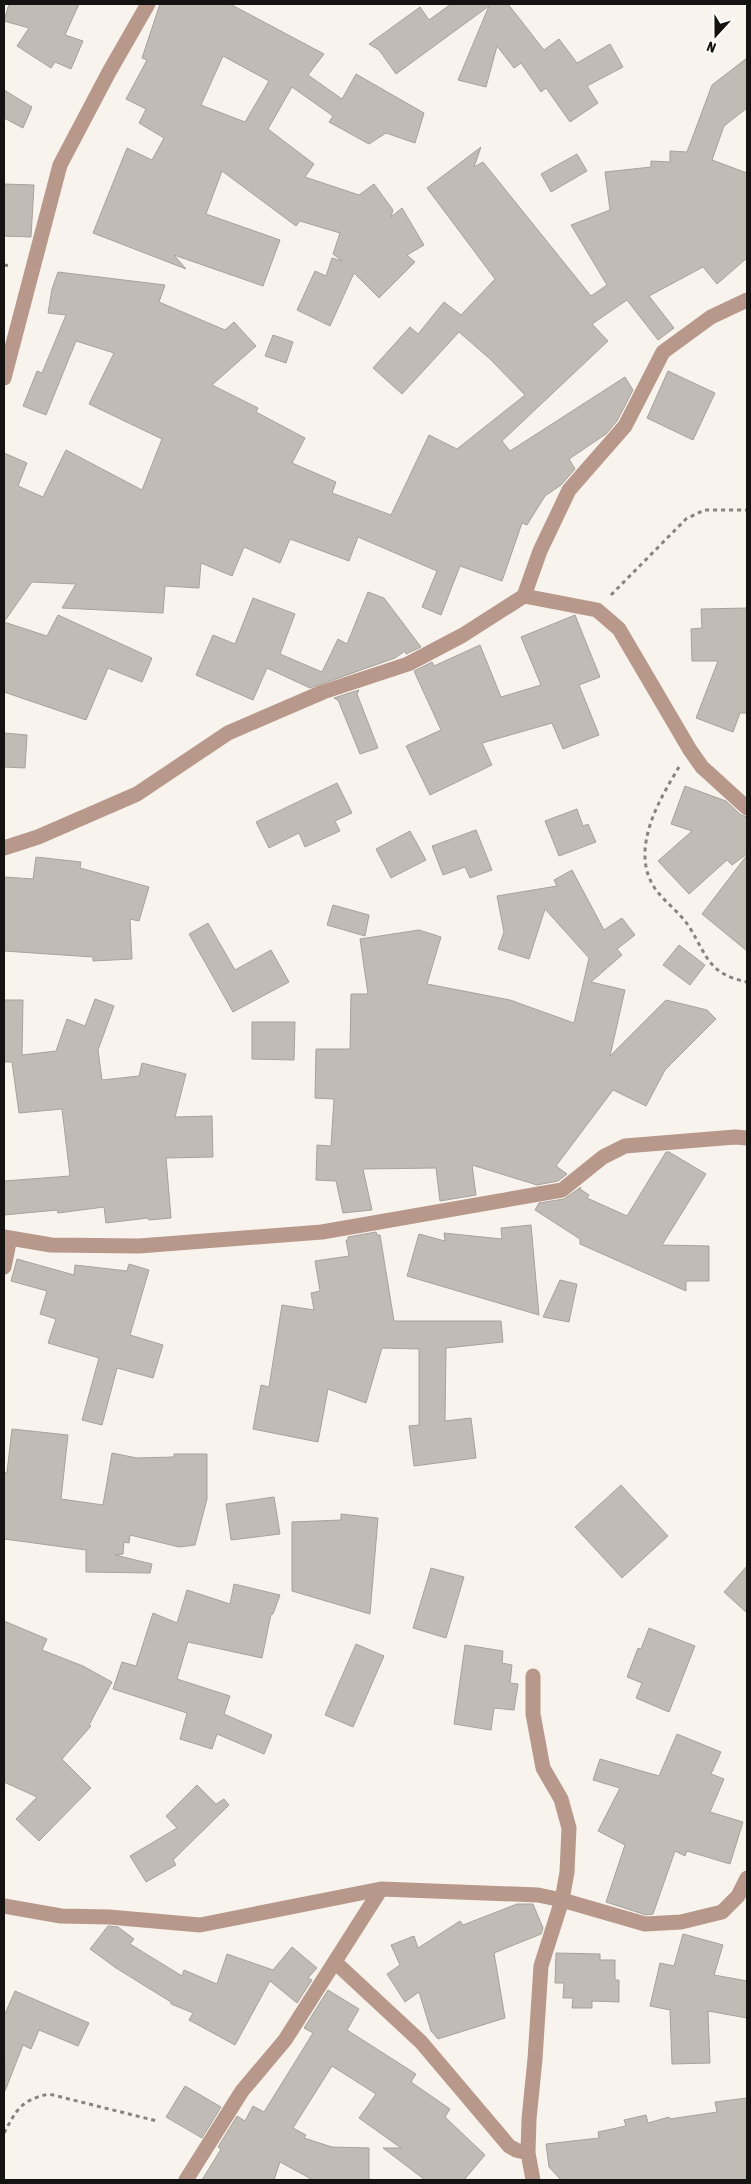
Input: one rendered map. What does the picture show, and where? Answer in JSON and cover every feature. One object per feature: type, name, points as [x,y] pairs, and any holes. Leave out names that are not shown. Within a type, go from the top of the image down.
[{"type":"street","points":[[4,378],[60,165],[109,72],[148,4]]},
{"type":"street","points":[[4,848],[38,837],[137,794],[228,733],[323,692],[408,664],[463,635],[524,596],[540,551],[570,490],[624,426],[664,352],[711,317],[747,300]]},
{"type":"street","points":[[524,596],[597,610],[619,629],[690,750],[702,767],[747,808]]},
{"type":"street","points":[[4,1267],[7,1237],[51,1245],[139,1246],[322,1232],[562,1190],[603,1157],[624,1146],[735,1137],[747,1138]]},
{"type":"street","points":[[533,1676],[533,1714],[543,1768],[561,1799],[569,1828],[567,1872],[562,1900],[541,1966],[529,2119],[528,2152],[533,2180]]},
{"type":"street","points":[[4,1906],[61,1916],[109,1917],[200,1925],[381,1889],[538,1895],[645,1924],[681,1922],[722,1912],[738,1896],[747,1878]]},
{"type":"street","points":[[186,2180],[233,2105],[285,2040],[381,1889]]},
{"type":"street","points":[[336,1962],[421,2042],[509,2146],[516,2150],[528,2152]]},
{"type":"path","points":[[597,610],[686,519],[704,510],[747,510]]},
{"type":"path","points":[[690,750],[663,792],[644,852],[645,866],[654,888],[688,926],[718,972],[730,979],[747,982]]},
{"type":"path","points":[[4,2133],[18,2108],[32,2097],[49,2094],[157,2121]]},
{"type":"building","points":[[9,4],[79,4],[65,35],[83,41],[71,69],[55,62],[51,68],[17,46],[29,28],[4,21]]},
{"type":"building","points":[[160,4],[230,4],[324,54],[308,75],[342,99],[356,74],[424,113],[415,143],[386,133],[369,144],[329,122],[333,116],[292,87],[268,129],[314,164],[305,177],[359,195],[374,184],[393,210],[391,217],[402,208],[424,245],[407,255],[415,262],[379,298],[354,273],[330,326],[297,310],[315,271],[326,276],[332,258],[342,261],[333,254],[340,233],[300,221],[296,226],[222,171],[206,214],[280,240],[263,286],[174,255],[186,269],[93,233],[127,148],[152,160],[164,138],[139,123],[146,109],[126,99],[147,60],[142,58]],"holes":[[[223,56],[269,81],[245,122],[201,105]]]},
{"type":"building","points":[[451,4],[508,4],[544,50],[559,39],[577,63],[610,44],[623,67],[587,86],[598,103],[570,122],[546,88],[541,92],[521,63],[514,68],[497,46],[486,87],[458,80],[489,6],[396,74],[379,50],[369,44],[420,7],[429,20]]},
{"type":"building","points":[[747,58],[747,108],[724,126],[712,160],[747,173],[747,258],[717,284],[703,267],[649,296],[674,328],[658,340],[627,300],[592,324],[608,341],[502,441],[510,451],[625,377],[633,390],[617,421],[606,434],[569,459],[575,469],[561,485],[545,496],[527,525],[522,523],[502,581],[460,566],[441,615],[422,607],[437,571],[358,537],[349,561],[290,539],[280,563],[244,547],[232,576],[201,563],[199,588],[165,586],[163,613],[62,608],[76,584],[32,582],[4,622],[4,453],[27,463],[18,486],[43,497],[66,450],[142,490],[162,439],[89,404],[114,353],[76,341],[46,415],[23,406],[37,371],[42,373],[66,315],[48,313],[52,289],[58,272],[165,285],[159,302],[225,330],[234,322],[256,346],[212,385],[258,408],[256,412],[305,438],[292,463],[336,482],[332,493],[391,515],[429,435],[457,449],[525,395],[490,359],[459,332],[402,394],[373,368],[410,327],[418,334],[444,302],[461,315],[495,279],[427,188],[481,147],[474,167],[483,162],[591,296],[607,285],[571,225],[610,210],[605,172],[651,167],[651,161],[670,162],[670,151],[687,152],[712,85]]},
{"type":"building","points":[[4,90],[32,107],[23,128],[4,118]]},
{"type":"building","points":[[577,154],[587,171],[551,192],[541,174]]},
{"type":"building","points":[[4,184],[34,185],[31,237],[4,236]]},
{"type":"building","points":[[273,335],[293,342],[286,363],[265,356]]},
{"type":"building","points":[[668,371],[715,393],[693,440],[647,418]]},
{"type":"building","points":[[368,592],[384,598],[421,647],[406,654],[405,651],[395,658],[310,688],[267,668],[253,700],[196,675],[213,635],[235,644],[253,598],[295,614],[280,654],[322,672],[338,639],[347,644]]},
{"type":"building","points":[[747,608],[747,713],[740,713],[733,732],[696,718],[718,661],[692,661],[691,629],[702,628],[701,609]]},
{"type":"building","points":[[58,615],[152,658],[142,682],[108,668],[86,720],[4,692],[4,622],[47,636]]},
{"type":"building","points":[[575,615],[600,677],[579,685],[599,735],[563,749],[552,723],[482,743],[492,765],[430,795],[406,746],[441,730],[414,671],[432,662],[434,666],[480,645],[501,697],[541,685],[521,637]]},
{"type":"building","points":[[359,690],[357,694],[378,748],[360,754],[338,700],[334,698]]},
{"type":"building","points":[[4,733],[27,735],[25,768],[4,767]]},
{"type":"building","points":[[337,783],[352,813],[335,821],[340,831],[305,847],[299,833],[269,848],[256,822]]},
{"type":"building","points":[[685,786],[726,801],[741,815],[747,817],[747,854],[732,865],[727,860],[689,894],[658,861],[692,831],[671,824]]},
{"type":"building","points":[[577,809],[583,826],[588,824],[596,842],[559,856],[545,821]]},
{"type":"building","points":[[476,830],[492,870],[470,878],[465,867],[443,875],[432,846]]},
{"type":"building","points":[[410,831],[426,860],[391,878],[376,849]]},
{"type":"building","points":[[747,855],[747,951],[702,914]]},
{"type":"building","points":[[36,857],[81,862],[80,868],[149,887],[139,921],[130,919],[132,959],[93,961],[93,957],[4,951],[4,877],[33,879]]},
{"type":"building","points":[[572,870],[604,930],[622,918],[635,935],[617,949],[622,955],[591,982],[625,990],[610,1056],[666,1000],[707,1010],[716,1019],[665,1070],[646,1106],[613,1090],[556,1166],[567,1174],[558,1181],[537,1185],[472,1165],[476,1195],[440,1201],[436,1168],[363,1169],[372,1210],[343,1213],[336,1181],[316,1180],[317,1145],[331,1146],[334,1099],[315,1098],[316,1049],[350,1049],[351,994],[368,994],[360,939],[419,930],[441,937],[427,984],[510,1000],[574,1023],[589,958],[545,909],[529,959],[498,949],[504,932],[497,896],[557,886],[554,880]]},
{"type":"building","points":[[333,905],[369,915],[365,936],[327,925]]},
{"type":"building","points":[[208,923],[235,970],[271,950],[289,982],[233,1012],[189,934]]},
{"type":"building","points":[[679,945],[705,965],[690,985],[663,965]]},
{"type":"building","points":[[95,999],[114,1006],[98,1050],[102,1080],[139,1076],[142,1063],[186,1074],[175,1117],[212,1116],[213,1157],[166,1158],[171,1218],[149,1220],[148,1218],[106,1223],[104,1207],[58,1213],[57,1210],[4,1215],[4,1181],[70,1176],[62,1109],[19,1113],[12,1062],[4,1062],[4,1000],[23,1000],[22,1055],[56,1051],[67,1019],[85,1026]]},
{"type":"building","points":[[252,1022],[295,1022],[294,1060],[252,1059]]},
{"type":"building","points":[[666,1152],[706,1174],[662,1245],[709,1246],[709,1281],[686,1281],[686,1291],[580,1244],[580,1239],[535,1210],[539,1203],[564,1199],[581,1187],[580,1189],[589,1195],[587,1198],[627,1216]]},
{"type":"building","points":[[531,1225],[539,1315],[407,1276],[419,1234],[445,1241],[444,1233],[502,1239],[501,1228]]},
{"type":"building","points":[[376,1232],[377,1235],[380,1235],[394,1321],[501,1321],[503,1342],[446,1348],[445,1421],[471,1418],[476,1458],[414,1466],[409,1426],[419,1425],[419,1349],[382,1348],[366,1403],[328,1389],[318,1442],[253,1429],[261,1385],[269,1387],[282,1305],[314,1310],[311,1293],[320,1291],[315,1261],[349,1256],[346,1240],[348,1240],[348,1237]]},
{"type":"building","points":[[17,1259],[74,1275],[75,1265],[127,1271],[129,1264],[149,1270],[130,1335],[163,1345],[153,1378],[117,1368],[102,1425],[82,1420],[99,1358],[48,1343],[56,1319],[40,1314],[47,1291],[11,1281]]},
{"type":"building","points":[[560,1280],[577,1284],[569,1322],[543,1317]]},
{"type":"building","points":[[12,1429],[68,1435],[61,1499],[103,1505],[112,1453],[137,1458],[174,1457],[174,1454],[207,1454],[207,1499],[195,1545],[179,1547],[130,1535],[129,1543],[124,1542],[123,1554],[115,1555],[152,1564],[150,1573],[86,1572],[86,1550],[4,1539],[4,1473],[7,1472]]},
{"type":"building","points":[[621,1485],[668,1536],[622,1578],[575,1527]]},
{"type":"building","points":[[274,1497],[280,1534],[231,1540],[226,1504]]},
{"type":"building","points":[[341,1514],[378,1518],[370,1614],[292,1591],[292,1522],[341,1520]]},
{"type":"building","points":[[747,1566],[747,1613],[724,1592]]},
{"type":"building","points":[[431,1568],[464,1577],[446,1638],[413,1628]]},
{"type":"building","points":[[234,1584],[280,1595],[273,1614],[271,1614],[262,1658],[188,1642],[177,1679],[230,1696],[224,1714],[272,1735],[264,1754],[217,1734],[212,1749],[180,1739],[187,1713],[113,1689],[122,1662],[136,1666],[153,1613],[177,1623],[187,1590],[230,1604]]},
{"type":"building","points":[[4,1621],[47,1639],[42,1650],[83,1666],[112,1682],[89,1725],[91,1726],[62,1759],[91,1788],[39,1841],[16,1819],[37,1797],[4,1782]]},
{"type":"building","points":[[649,1628],[695,1646],[669,1712],[636,1698],[642,1683],[627,1677],[638,1648],[641,1649]]},
{"type":"building","points":[[356,1644],[384,1656],[353,1727],[325,1715]]},
{"type":"building","points":[[465,1645],[503,1651],[502,1663],[512,1665],[510,1683],[518,1684],[514,1710],[494,1708],[491,1730],[454,1724]]},
{"type":"building","points":[[677,1734],[721,1752],[711,1774],[724,1779],[710,1812],[743,1822],[730,1864],[687,1851],[685,1856],[675,1851],[653,1914],[646,1915],[606,1902],[625,1845],[598,1831],[620,1788],[593,1780],[600,1759],[659,1776]]},
{"type":"building","points":[[197,1785],[216,1804],[224,1799],[229,1805],[173,1860],[176,1865],[146,1882],[130,1856],[177,1828],[166,1816]]},
{"type":"building","points":[[517,1904],[533,1904],[543,1928],[541,1934],[494,1953],[505,2018],[438,2039],[431,2031],[419,1992],[405,2002],[387,1974],[400,1965],[391,1945],[414,1936],[418,1948],[460,1921],[463,1925]]},
{"type":"building","points":[[108,1926],[118,1927],[134,1939],[130,1944],[182,1976],[184,1970],[217,1984],[227,1954],[273,1970],[292,1947],[317,1968],[308,1978],[312,1980],[297,2003],[270,1981],[235,2045],[189,2020],[193,2013],[171,2004],[171,2002],[116,1968],[90,1949]]},
{"type":"building","points":[[683,1934],[723,1945],[714,1975],[747,1981],[747,2018],[708,2011],[710,2063],[672,2064],[670,2010],[650,2006],[660,1963],[674,1966]]},
{"type":"building","points":[[556,1953],[600,1954],[600,1960],[615,1960],[615,1980],[619,1980],[619,2002],[592,2001],[592,2008],[572,2008],[573,1998],[563,1998],[564,1983],[555,1983]]},
{"type":"building","points":[[328,1990],[359,2009],[347,2030],[416,2074],[411,2082],[450,2109],[445,2117],[485,2155],[464,2180],[425,2180],[383,2148],[401,2148],[359,2118],[376,2094],[332,2066],[293,2128],[306,2135],[304,2138],[332,2147],[369,2148],[369,2180],[313,2180],[280,2162],[274,2180],[202,2180],[221,2149],[218,2147],[237,2116],[245,2121],[253,2106],[264,2112],[313,2033],[304,2028]]},
{"type":"building","points":[[15,1991],[89,2023],[78,2046],[39,2030],[31,2049],[23,2045],[5,2091],[4,2016]]},
{"type":"building","points":[[185,2086],[221,2107],[202,2138],[166,2117]]},
{"type":"building","points":[[747,2098],[747,2180],[561,2180],[549,2167],[546,2144],[599,2138],[598,2132],[626,2126],[624,2120],[646,2115],[648,2123],[669,2117],[670,2119],[717,2112],[715,2102]]}]
